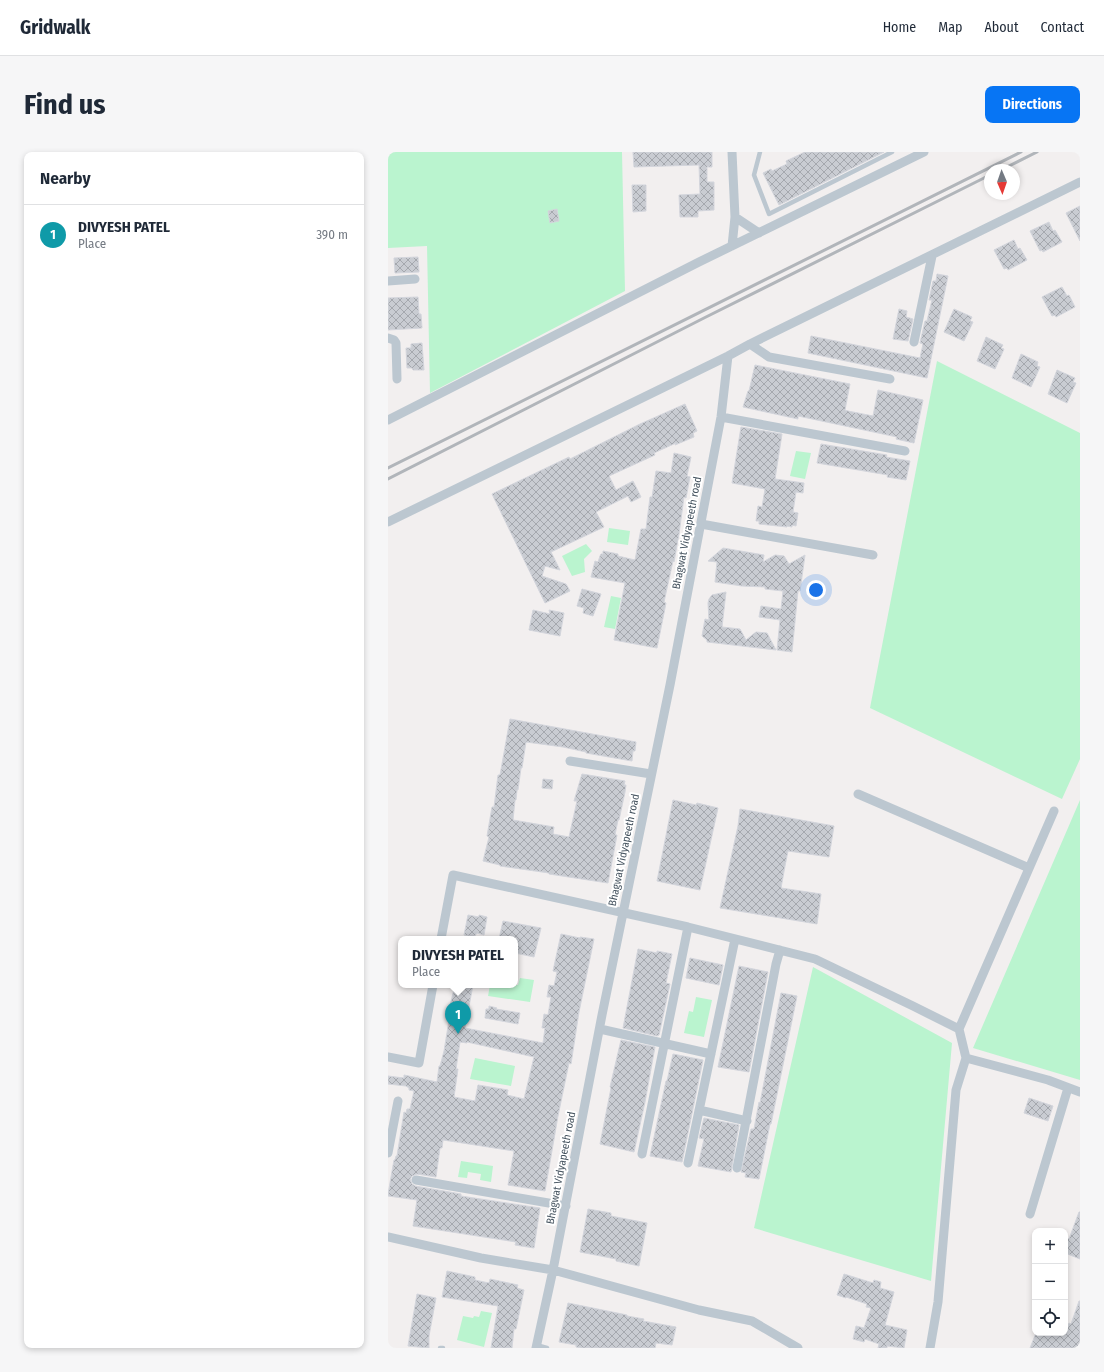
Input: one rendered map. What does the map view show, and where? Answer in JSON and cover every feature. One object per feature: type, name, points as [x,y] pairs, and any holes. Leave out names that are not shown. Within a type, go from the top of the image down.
[{"type":"street","points":[[732,152],[735,217],[732,246]]},
{"type":"street","points":[[388,420],[732,246],[924,152]]},
{"type":"street","points":[[388,522],[1080,182]]},
{"type":"street","points":[[735,217],[759,233]]},
{"type":"street","points":[[914,342],[932,256]]},
{"type":"street","points":[[388,281],[415,279]]},
{"type":"street","points":[[388,338],[394,340],[396,343],[397,379]]},
{"type":"street","points":[[750,344],[769,357],[890,379]]},
{"type":"street","name":"Bhagwat Vidyapeeth road","points":[[536,1347],[566,1206],[701,524],[721,417],[728,356]]},
{"type":"street","points":[[721,417],[905,451]]},
{"type":"street","points":[[701,524],[873,555]]},
{"type":"street","points":[[570,760],[651,774]]},
{"type":"street","points":[[858,794],[1030,868]]},
{"type":"street","points":[[930,1348],[938,1302],[956,1090],[966,1058],[959,1029],[1054,811]]},
{"type":"street","points":[[442,936],[453,875],[688,927],[815,959],[959,1029]]},
{"type":"street","points":[[642,1154],[688,927]]},
{"type":"street","points":[[688,1163],[735,939]]},
{"type":"street","points":[[737,1168],[776,964],[780,950]]},
{"type":"street","points":[[388,1058],[419,1063],[432,988]]},
{"type":"street","points":[[600,1029],[711,1054]]},
{"type":"street","points":[[966,1058],[1048,1080],[1080,1092]]},
{"type":"street","points":[[1030,1214],[1068,1088]]},
{"type":"street","points":[[388,1153],[398,1101]]},
{"type":"street","points":[[699,1110],[746,1121]]},
{"type":"street","points":[[416,1180],[566,1206]]},
{"type":"street","points":[[388,1237],[481,1258],[553,1270],[699,1310],[752,1321],[798,1348]]},
{"type":"lane","points":[[760,152],[754,174],[769,214],[892,152]]},
{"type":"lane","points":[[536,1347],[547,1348]]},
{"type":"green space","points":[[388,152],[622,152],[625,291],[430,393],[427,246],[388,248]]},
{"type":"green space","points":[[937,361],[1080,433],[1080,759],[1062,799],[870,708]]},
{"type":"green space","points":[[796,451],[811,453],[805,479],[790,476]]},
{"type":"green space","points":[[609,528],[630,531],[628,545],[607,542]]},
{"type":"green space","points":[[586,544],[592,551],[584,559],[585,572],[572,576],[562,556]]},
{"type":"green space","points":[[611,596],[621,598],[615,629],[604,627]]},
{"type":"green space","points":[[1080,800],[1080,1080],[973,1048]]},
{"type":"green space","points":[[813,967],[952,1043],[931,1281],[754,1228]]},
{"type":"green space","points":[[520,978],[534,980],[530,1002],[488,996],[489,988],[518,988]]},
{"type":"green space","points":[[696,997],[712,1000],[704,1037],[684,1033],[689,1011],[693,1012]]},
{"type":"green space","points":[[475,1058],[515,1066],[511,1086],[470,1079]]},
{"type":"green space","points":[[461,1161],[493,1166],[491,1182],[480,1180],[481,1174],[468,1172],[467,1178],[458,1177]]},
{"type":"green space","points":[[481,1311],[492,1313],[484,1347],[457,1340],[463,1316],[473,1318],[474,1316],[479,1317]]},
{"type":"building","points":[[633,152],[712,152],[712,167],[707,167],[707,182],[714,182],[714,210],[698,211],[698,217],[680,217],[679,195],[700,194],[699,165],[634,167]]},
{"type":"building","points":[[805,152],[884,152],[779,205],[763,173],[771,169],[772,171],[787,164],[786,161]]},
{"type":"building","points":[[632,185],[646,185],[646,211],[633,212]]},
{"type":"building","points":[[1080,206],[1080,241],[1066,213]]},
{"type":"building","points":[[557,209],[559,221],[550,223],[548,211]]},
{"type":"building","points":[[1049,222],[1053,231],[1055,230],[1062,242],[1043,252],[1042,250],[1040,251],[1030,231]]},
{"type":"building","points":[[1014,240],[1018,249],[1020,248],[1027,260],[1008,270],[1007,268],[1004,269],[994,250]]},
{"type":"building","points":[[418,257],[419,272],[395,273],[394,258]]},
{"type":"building","points":[[937,274],[948,276],[927,378],[808,353],[811,336],[920,358],[923,344],[920,343],[932,300],[929,300],[933,281],[936,281]]},
{"type":"building","points":[[1062,287],[1067,296],[1069,295],[1075,307],[1056,317],[1055,315],[1052,316],[1042,297]]},
{"type":"building","points":[[418,297],[422,328],[388,330],[388,298]]},
{"type":"building","points":[[899,309],[907,311],[906,317],[913,319],[908,341],[893,339]]},
{"type":"building","points":[[954,309],[972,317],[970,321],[973,322],[964,341],[944,332]]},
{"type":"building","points":[[986,337],[1003,345],[1001,348],[1004,349],[995,369],[977,361]]},
{"type":"building","points":[[422,343],[424,370],[413,370],[412,368],[407,368],[406,348],[411,348],[411,344]]},
{"type":"building","points":[[1021,354],[1038,362],[1037,366],[1040,367],[1031,387],[1012,378]]},
{"type":"building","points":[[755,365],[850,384],[845,410],[848,411],[873,416],[878,390],[923,400],[914,443],[896,439],[897,437],[798,416],[798,419],[743,407],[749,391]]},
{"type":"building","points":[[1057,370],[1075,378],[1073,382],[1076,383],[1067,403],[1048,394]]},
{"type":"building","points":[[685,404],[697,431],[693,433],[694,437],[654,453],[655,455],[609,476],[616,490],[633,481],[641,497],[631,502],[628,496],[596,512],[604,527],[551,552],[560,570],[545,566],[542,576],[566,584],[570,591],[545,603],[492,494],[569,457],[570,459],[640,424]]},
{"type":"building","points":[[741,427],[782,434],[775,479],[804,483],[803,493],[796,492],[793,512],[798,513],[796,526],[792,525],[792,527],[787,527],[759,524],[759,521],[756,521],[758,506],[762,507],[765,489],[732,483]]},
{"type":"building","points":[[821,444],[887,455],[886,457],[910,461],[906,480],[887,477],[888,475],[817,463]]},
{"type":"building","points":[[674,453],[691,457],[687,476],[690,477],[686,498],[684,497],[674,562],[673,561],[664,602],[666,603],[657,648],[614,640],[625,583],[591,577],[595,561],[598,562],[601,554],[603,554],[603,551],[635,560],[641,529],[646,529],[650,497],[652,497],[656,471],[671,473]]},
{"type":"building","points":[[723,548],[764,555],[763,562],[775,555],[784,556],[789,564],[805,555],[800,591],[798,591],[792,652],[777,650],[780,620],[759,617],[761,606],[781,609],[783,591],[765,589],[765,587],[742,586],[715,582],[717,562],[708,561]]},
{"type":"building","points":[[582,589],[601,594],[593,616],[583,613],[584,608],[577,606]]},
{"type":"building","points":[[726,592],[722,627],[740,629],[746,640],[756,632],[767,633],[776,650],[707,642],[707,640],[702,636],[705,619],[709,620],[709,599],[712,595]]},
{"type":"building","points":[[533,610],[550,614],[549,610],[564,613],[560,636],[529,630]]},
{"type":"building","points":[[510,719],[636,742],[632,761],[586,753],[563,747],[526,742],[515,800],[513,820],[554,827],[553,834],[569,837],[577,801],[574,801],[582,774],[625,781],[625,792],[615,835],[617,835],[608,883],[500,866],[483,861],[489,837],[487,836],[492,807],[494,807],[498,775],[500,775]]},
{"type":"building","points":[[543,779],[553,780],[552,789],[542,788]]},
{"type":"building","points":[[673,800],[696,805],[697,803],[718,808],[700,890],[657,881]]},
{"type":"building","points":[[740,809],[834,826],[829,857],[788,851],[781,888],[821,894],[817,924],[720,908],[738,826]]},
{"type":"building","points":[[468,915],[487,917],[484,935],[477,933],[475,936],[464,935]]},
{"type":"building","points":[[503,921],[541,928],[534,957],[518,954],[518,936],[500,936]]},
{"type":"building","points":[[561,934],[594,939],[579,1012],[571,1064],[569,1063],[558,1116],[545,1191],[508,1185],[514,1151],[443,1140],[442,1148],[440,1148],[436,1177],[417,1174],[412,1176],[410,1179],[412,1184],[415,1186],[461,1194],[461,1196],[540,1208],[534,1248],[515,1245],[516,1242],[413,1226],[417,1200],[388,1196],[388,1194],[394,1160],[397,1156],[404,1112],[406,1113],[407,1109],[410,1109],[414,1091],[409,1090],[406,1086],[388,1084],[388,1076],[404,1078],[404,1075],[437,1082],[450,1014],[448,1014],[454,988],[472,988],[465,1028],[543,1043],[545,1028],[542,1028],[544,1014],[548,1015],[551,997],[547,997],[549,985],[554,986],[557,972],[553,971]],"holes":[[[460,1042],[467,1042],[534,1057],[524,1099],[507,1095],[508,1090],[478,1085],[475,1101],[454,1097]]]},
{"type":"building","points":[[638,949],[672,954],[666,983],[670,984],[659,1035],[657,1036],[623,1028]]},
{"type":"building","points":[[690,958],[723,965],[719,985],[686,978]]},
{"type":"building","points":[[739,966],[768,972],[749,1072],[718,1067]]},
{"type":"building","points":[[781,993],[797,996],[759,1179],[745,1177],[746,1173],[741,1172],[751,1129],[754,1129],[759,1102],[760,1103]]},
{"type":"building","points":[[489,1006],[497,1008],[496,1009],[520,1013],[518,1024],[485,1018],[486,1009],[489,1009]]},
{"type":"building","points":[[621,1040],[655,1047],[634,1152],[600,1144],[610,1087]]},
{"type":"building","points":[[673,1054],[703,1060],[682,1162],[650,1156]]},
{"type":"building","points":[[1029,1098],[1053,1106],[1048,1121],[1024,1113]]},
{"type":"building","points":[[704,1118],[739,1125],[731,1172],[698,1166],[704,1139],[699,1138]]},
{"type":"building","points":[[588,1209],[611,1213],[611,1216],[647,1223],[639,1266],[616,1261],[616,1259],[580,1252]]},
{"type":"building","points":[[1080,1212],[1080,1259],[1068,1254],[1068,1238],[1069,1239]]},
{"type":"building","points":[[447,1271],[475,1277],[475,1280],[489,1283],[490,1279],[518,1285],[517,1288],[524,1290],[516,1329],[514,1329],[512,1348],[491,1348],[498,1306],[442,1297]]},
{"type":"building","points":[[844,1274],[873,1283],[874,1280],[881,1282],[880,1288],[894,1292],[885,1325],[907,1330],[904,1348],[887,1346],[887,1348],[878,1348],[879,1344],[865,1339],[864,1342],[853,1339],[856,1326],[864,1328],[871,1308],[866,1307],[867,1304],[837,1295]]},
{"type":"building","points":[[417,1294],[436,1298],[429,1336],[429,1348],[408,1346]]},
{"type":"building","points":[[1080,1301],[1080,1348],[1030,1348],[1035,1336],[1068,1336],[1068,1326],[1069,1323],[1071,1324]]},
{"type":"building","points":[[568,1303],[644,1319],[643,1321],[676,1327],[672,1345],[656,1343],[655,1348],[581,1348],[576,1347],[576,1345],[559,1342]]},
{"type":"railway","points":[[388,468],[1021,152]]},
{"type":"railway","points":[[1013,164],[1037,152]]},
{"type":"railway","points":[[388,479],[704,318],[984,178]]},
{"type":"place","name":"DIVYESH PATEL","points":[[458,1034]]}]
